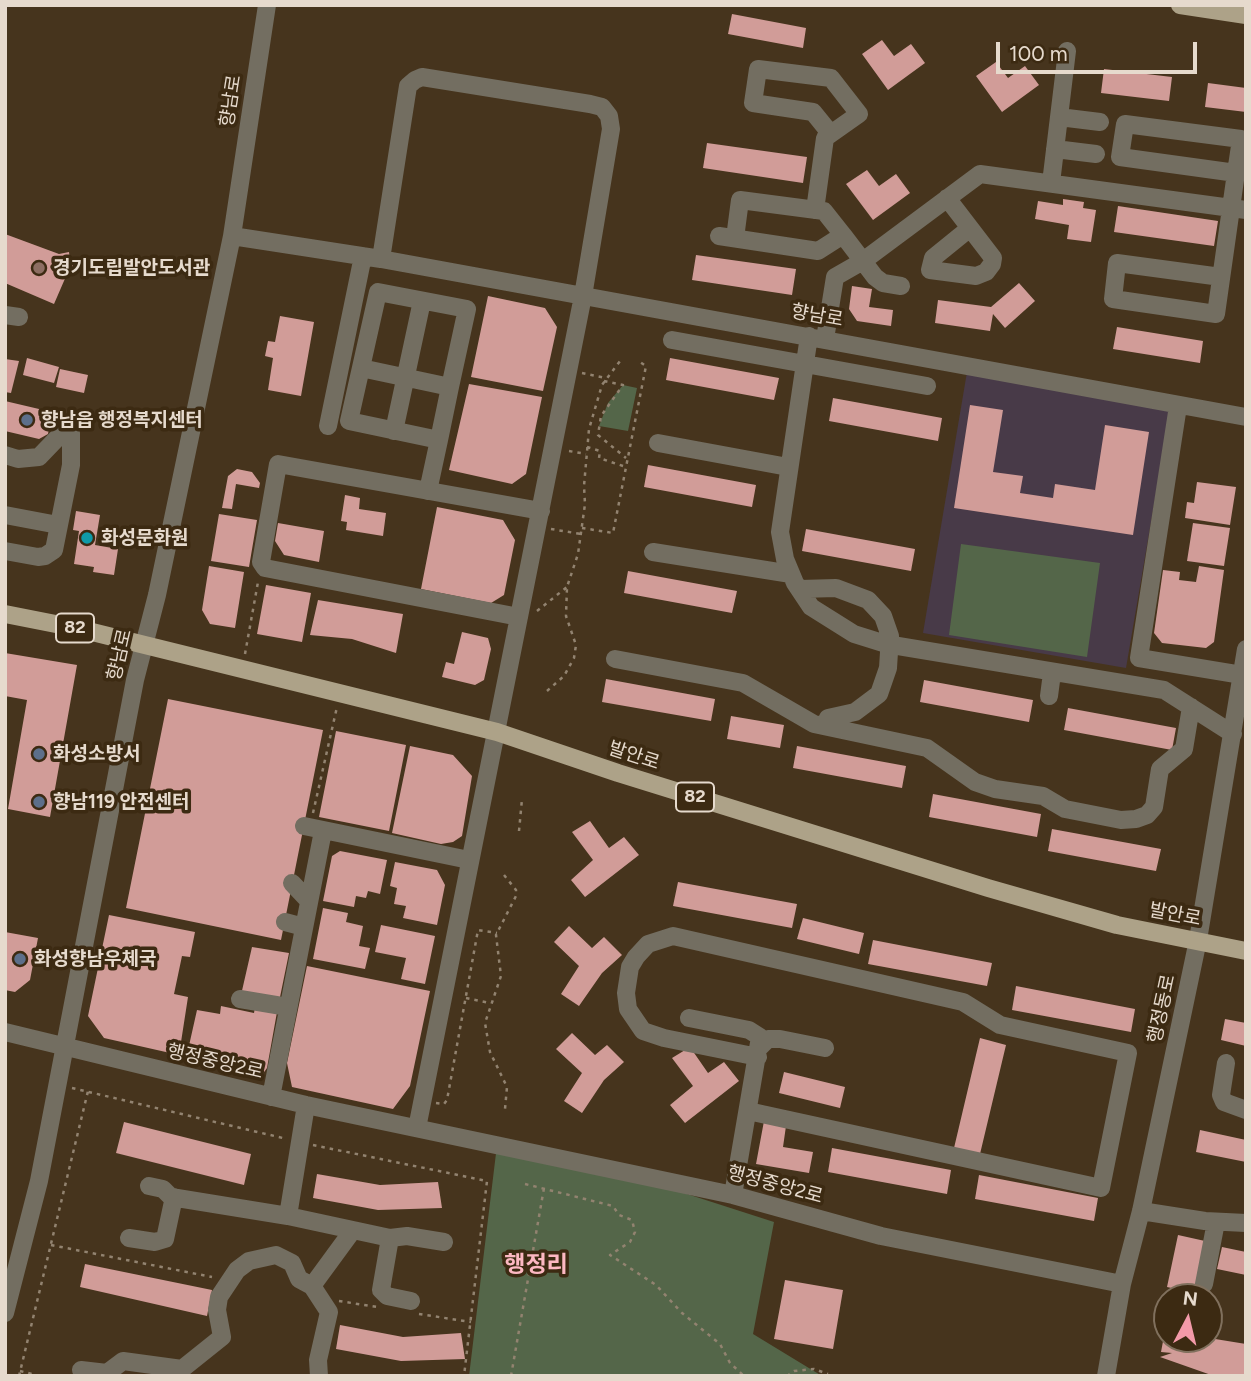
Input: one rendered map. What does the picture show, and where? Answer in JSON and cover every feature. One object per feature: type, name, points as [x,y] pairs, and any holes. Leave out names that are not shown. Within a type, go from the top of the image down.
[{"type":"main road","points":[[1180,5],[1246,15]]},
{"type":"main road","name":"발안로","points":[[5,614],[496,732],[618,773],[988,888],[1117,925],[1246,951]]},
{"type":"street","name":"향남로","points":[[5,1313],[39,1181],[143,646],[157,595],[232,236],[267,5]]},
{"type":"street","points":[[1051,183],[1067,51]]},
{"type":"street","points":[[815,210],[825,138],[859,114],[831,78],[758,69],[747,102],[813,111],[830,133]]},
{"type":"street","points":[[328,426],[372,258],[408,86],[422,77],[602,107],[609,116],[611,129],[583,296],[417,1128]]},
{"type":"street","points":[[1059,117],[1100,122]]},
{"type":"street","points":[[1221,277],[1117,264],[1112,299],[1224,315],[1221,277],[1239,209],[1236,173],[1241,139],[1125,124],[1121,157],[1236,173]]},
{"type":"street","points":[[1055,149],[1096,154]]},
{"type":"street","points":[[1233,734],[1164,690],[890,645],[854,634],[811,607],[796,582],[780,532],[804,364],[817,337],[835,277],[863,261],[947,198],[981,176],[1239,209]]},
{"type":"street","points":[[947,198],[970,228]]},
{"type":"street","points":[[843,235],[818,251],[727,237],[740,200],[824,211],[883,283],[901,286]]},
{"type":"street","name":"향남로","points":[[232,236],[372,258],[817,337],[1246,417]]},
{"type":"street","points":[[428,491],[439,440],[450,387],[467,309],[378,292],[349,421],[439,440]]},
{"type":"street","points":[[394,430],[422,300]]},
{"type":"street","points":[[671,340],[927,386]]},
{"type":"street","points":[[361,368],[450,387]]},
{"type":"street","points":[[1178,406],[1139,658],[1242,675]]},
{"type":"street","points":[[5,455],[18,458],[39,457],[62,432],[71,433],[71,465],[54,550],[45,556],[5,551]]},
{"type":"street","points":[[658,443],[788,467]]},
{"type":"street","points":[[519,617],[269,570],[261,565],[278,464],[428,491],[539,519]]},
{"type":"street","points":[[5,515],[58,525]]},
{"type":"street","points":[[653,552],[836,588],[868,600],[883,616],[890,645],[885,682],[879,694],[855,712],[828,718],[824,726]]},
{"type":"street","name":"행정동로","points":[[1106,1376],[1122,1284],[1141,1211],[1198,940],[1233,734],[1243,697],[1242,675],[1246,649]]},
{"type":"street","points":[[615,659],[743,683],[795,715],[824,726],[927,748],[975,782],[995,789],[1043,796],[1065,809],[1121,820],[1147,815],[1154,807],[1160,769],[1184,749]]},
{"type":"street","points":[[1049,696],[1052,673]]},
{"type":"street","points":[[1180,772],[1191,707]]},
{"type":"street","points":[[271,1097],[284,1013],[309,901],[312,828],[389,838],[469,860]]},
{"type":"street","points":[[292,883],[309,901]]},
{"type":"street","points":[[285,922],[304,927]]},
{"type":"street","points":[[748,1111],[1101,1188],[1129,1053],[1000,1025],[963,1002],[673,936],[648,944],[636,957],[630,967],[626,993],[628,1009],[643,1031],[664,1038],[759,1052]]},
{"type":"street","points":[[240,999],[284,1013]]},
{"type":"street","points":[[689,1018],[758,1033],[759,1052],[733,1195]]},
{"type":"street","name":"행정중앙2로","points":[[5,1032],[306,1105],[733,1195],[881,1236],[1122,1284]]},
{"type":"street","points":[[759,1052],[768,1039],[825,1048]]},
{"type":"street","points":[[1226,1063],[1221,1094],[1224,1102],[1246,1110]]},
{"type":"street","points":[[288,1216],[306,1105]]},
{"type":"street","points":[[149,1186],[163,1189],[174,1197],[288,1216],[390,1238],[407,1236],[444,1242]]},
{"type":"street","points":[[129,1238],[155,1242],[165,1239],[174,1197]]},
{"type":"street","points":[[1141,1211],[1216,1222],[1246,1223]]},
{"type":"street","points":[[1204,1283],[1216,1222]]},
{"type":"street","points":[[312,1286],[353,1230]]},
{"type":"street","points":[[390,1238],[381,1290],[387,1296],[411,1301]]},
{"type":"street","points":[[81,1370],[107,1373],[123,1362],[182,1369],[222,1337],[217,1310],[219,1297],[229,1280],[249,1261],[276,1255],[292,1263],[299,1279],[312,1286],[329,1312],[318,1360],[319,1376]]},
{"type":"path","points":[[547,691],[564,676],[574,658],[576,645],[566,616],[567,587],[582,528],[587,447],[595,402],[605,380],[620,360]]},
{"type":"path","points":[[582,528],[613,533],[646,366],[637,360]]},
{"type":"path","points":[[568,371],[623,385],[601,416],[598,435],[627,459]]},
{"type":"path","points":[[587,447],[600,451],[599,458],[626,467]]},
{"type":"path","points":[[554,449],[586,454]]},
{"type":"path","points":[[539,519],[581,534]]},
{"type":"path","points":[[242,670],[261,565]]},
{"type":"path","points":[[544,607],[567,587]]},
{"type":"path","points":[[312,828],[340,694]]},
{"type":"path","points":[[519,831],[522,799]]},
{"type":"path","points":[[504,875],[516,890],[516,897],[497,933],[501,976],[490,1003],[485,1029],[490,1052],[507,1087],[505,1109]]},
{"type":"path","points":[[422,1100],[444,1104],[447,1100],[478,930],[497,933]]},
{"type":"path","points":[[466,999],[490,1003]]},
{"type":"path","points":[[58,1084],[300,1143],[487,1181],[464,1376]]},
{"type":"path","points":[[40,1376],[20,1373],[88,1091]]},
{"type":"path","points":[[525,1184],[612,1206],[619,1215],[632,1220],[635,1232],[630,1242],[610,1255],[656,1285],[682,1313],[720,1344],[724,1355],[739,1374],[744,1376]]},
{"type":"path","points":[[511,1376],[544,1188]]},
{"type":"path","points":[[51,1245],[229,1280]]},
{"type":"path","points":[[787,1376],[794,1371],[814,1368],[828,1375]]},
{"type":"shaded area","points":[[967,372],[1170,411],[1126,668],[923,633]]},
{"type":"green space","points":[[623,385],[637,388],[628,431],[599,426],[608,403]]},
{"type":"green space","points":[[961,544],[1100,563],[1087,657],[949,635]]},
{"type":"green space","points":[[497,1145],[597,1165],[774,1222],[753,1334],[822,1376],[469,1376]]},
{"type":"building","points":[[732,14],[806,28],[803,48],[728,34]]},
{"type":"building","points":[[882,40],[894,56],[911,44],[925,63],[888,90],[862,54]]},
{"type":"building","points":[[996,62],[1008,78],[1025,66],[1039,85],[1002,112],[976,76]]},
{"type":"building","points":[[1104,69],[1172,77],[1169,101],[1101,93]]},
{"type":"building","points":[[1208,83],[1246,88],[1246,112],[1205,107]]},
{"type":"building","points":[[707,143],[807,157],[803,183],[703,168]]},
{"type":"building","points":[[867,170],[879,186],[896,174],[910,193],[873,220],[846,184]]},
{"type":"building","points":[[1063,199],[1084,202],[1083,208],[1096,210],[1091,242],[1067,239],[1069,225],[1035,219],[1038,201],[1063,205]]},
{"type":"building","points":[[1118,206],[1218,221],[1214,246],[1114,232]]},
{"type":"building","name":"경기도립발안도서관","points":[[5,234],[59,254],[69,252],[70,261],[79,261],[67,274],[54,304],[5,283]]},
{"type":"building","points":[[696,255],[796,269],[792,295],[692,280]]},
{"type":"building","points":[[1019,283],[1035,301],[1005,328],[993,314],[990,331],[935,323],[938,300],[991,307]]},
{"type":"building","points":[[852,286],[872,289],[869,307],[893,310],[891,326],[857,321],[849,309]]},
{"type":"building","points":[[488,296],[545,308],[557,327],[543,391],[471,377]]},
{"type":"building","points":[[280,316],[314,322],[301,396],[268,390],[273,358],[265,356],[268,341],[275,342]]},
{"type":"building","points":[[1117,327],[1203,341],[1200,363],[1113,349]]},
{"type":"building","points":[[27,358],[59,367],[54,383],[23,375]]},
{"type":"building","points":[[670,358],[779,378],[774,400],[666,380]]},
{"type":"building","points":[[5,359],[19,361],[11,393],[5,392]]},
{"type":"building","points":[[60,369],[88,375],[84,393],[56,387]]},
{"type":"building","points":[[469,384],[542,397],[526,474],[512,484],[449,470]]},
{"type":"building","points":[[833,398],[942,418],[938,441],[829,421]]},
{"type":"building","name":"향남읍 행정복지센터","points":[[5,401],[39,409],[50,422],[48,434],[39,439],[5,431]]},
{"type":"building","points":[[970,405],[1003,410],[993,472],[1023,476],[1020,493],[1053,498],[1055,484],[1095,490],[1105,425],[1149,432],[1133,535],[954,508]]},
{"type":"building","points":[[648,465],[756,485],[752,507],[644,487]]},
{"type":"building","points":[[237,469],[252,472],[260,483],[259,488],[236,484],[232,509],[222,508],[228,476]]},
{"type":"building","points":[[1197,482],[1236,487],[1230,525],[1185,518],[1187,502],[1194,503]]},
{"type":"building","points":[[345,495],[360,498],[359,509],[386,513],[383,536],[346,530],[347,522],[341,521]]},
{"type":"building","points":[[437,507],[503,520],[515,540],[504,595],[491,603],[421,589]]},
{"type":"building","name":"화성문화원","points":[[76,511],[100,515],[95,545],[118,549],[114,575],[93,572],[94,567],[74,564],[79,531],[73,530]]},
{"type":"building","points":[[219,514],[257,520],[249,567],[211,561]]},
{"type":"building","points":[[278,523],[324,531],[319,562],[284,555],[275,541]]},
{"type":"building","points":[[1193,523],[1230,528],[1224,566],[1187,561]]},
{"type":"building","points":[[806,529],[915,549],[911,571],[802,551]]},
{"type":"building","points":[[209,566],[244,572],[235,628],[210,624],[202,610]]},
{"type":"building","points":[[1199,566],[1224,570],[1214,642],[1206,648],[1162,643],[1154,633],[1163,570],[1180,572],[1179,580],[1196,582]]},
{"type":"building","points":[[628,571],[737,591],[732,613],[624,593]]},
{"type":"building","points":[[266,585],[311,593],[302,642],[257,634]]},
{"type":"building","points":[[318,600],[403,614],[396,653],[352,639],[310,635]]},
{"type":"building","points":[[462,632],[488,638],[491,649],[484,680],[475,685],[442,677],[446,662],[454,664]]},
{"type":"building","name":"화성소방서","points":[[5,653],[77,665],[50,817],[8,809],[27,700],[5,696]]},
{"type":"building","points":[[606,679],[715,699],[711,721],[602,702]]},
{"type":"building","points":[[924,680],[1033,700],[1029,722],[920,702]]},
{"type":"building","points":[[168,699],[323,730],[281,940],[126,908]]},
{"type":"building","points":[[1068,708],[1176,728],[1172,750],[1064,730]]},
{"type":"building","points":[[731,716],[784,725],[780,748],[727,739]]},
{"type":"building","points":[[336,731],[406,745],[389,831],[319,817]]},
{"type":"building","points":[[410,746],[453,755],[472,776],[462,836],[453,842],[441,844],[392,833]]},
{"type":"building","points":[[797,746],[906,766],[902,788],[793,768]]},
{"type":"building","points":[[933,794],[1041,814],[1037,837],[929,817]]},
{"type":"building","points":[[590,821],[609,848],[624,837],[639,855],[585,897],[571,880],[593,860],[572,832]]},
{"type":"building","points":[[1052,829],[1161,849],[1156,871],[1048,851]]},
{"type":"building","points":[[340,851],[387,860],[380,894],[368,891],[366,898],[356,896],[354,907],[323,901],[332,856]]},
{"type":"building","points":[[395,862],[437,870],[445,885],[437,925],[403,918],[406,906],[394,904],[397,888],[390,886]]},
{"type":"building","points":[[678,882],[797,904],[792,928],[673,906]]},
{"type":"building","points":[[323,908],[348,913],[346,922],[363,926],[359,946],[370,948],[365,969],[313,959]]},
{"type":"building","points":[[109,915],[195,932],[190,957],[182,956],[174,994],[188,997],[179,1055],[104,1038],[88,1016]]},
{"type":"building","points":[[803,918],[864,933],[859,954],[797,939]]},
{"type":"building","points":[[381,925],[435,936],[425,984],[401,979],[406,958],[375,952]]},
{"type":"building","points":[[569,926],[592,948],[604,937],[622,955],[602,973],[579,1006],[561,994],[579,966],[554,942]]},
{"type":"building","name":"화성향남우체국","points":[[5,932],[38,938],[30,980],[15,992],[5,990]]},
{"type":"building","points":[[873,940],[992,963],[987,986],[868,964]]},
{"type":"building","points":[[252,947],[289,953],[279,1002],[241,995]]},
{"type":"building","points":[[307,966],[430,991],[410,1086],[393,1109],[292,1087],[287,1063]]},
{"type":"building","points":[[1016,986],[1135,1009],[1131,1032],[1012,1010]]},
{"type":"building","points":[[221,1006],[254,1013],[255,1007],[277,1012],[267,1068],[262,1075],[186,1059],[197,1010],[220,1014]]},
{"type":"building","points":[[1225,1019],[1246,1023],[1246,1046],[1221,1040]]},
{"type":"building","points":[[572,1033],[595,1055],[607,1045],[624,1062],[604,1080],[582,1113],[564,1101],[582,1073],[556,1049]]},
{"type":"building","points":[[980,1038],[1006,1045],[980,1154],[954,1148]]},
{"type":"building","points":[[690,1047],[708,1073],[724,1062],[739,1081],[685,1123],[670,1105],[693,1086],[672,1058]]},
{"type":"building","points":[[784,1072],[845,1087],[840,1108],[779,1093]]},
{"type":"building","points":[[764,1121],[786,1126],[783,1147],[813,1152],[809,1173],[756,1164]]},
{"type":"building","points":[[124,1122],[251,1154],[244,1185],[116,1153]]},
{"type":"building","points":[[1200,1130],[1246,1140],[1246,1162],[1196,1152]]},
{"type":"building","points":[[832,1148],[951,1170],[947,1194],[828,1172]]},
{"type":"building","points":[[317,1174],[380,1185],[438,1182],[442,1208],[378,1210],[313,1198]]},
{"type":"building","points":[[979,1175],[1098,1198],[1094,1221],[975,1199]]},
{"type":"building","points":[[1178,1235],[1205,1241],[1196,1283],[1168,1283]]},
{"type":"building","points":[[1222,1247],[1246,1252],[1246,1275],[1217,1269]]},
{"type":"building","points":[[85,1264],[212,1290],[207,1316],[80,1287]]},
{"type":"building","points":[[785,1280],[843,1290],[833,1349],[774,1339]]},
{"type":"building","points":[[340,1325],[403,1337],[461,1333],[465,1359],[401,1361],[336,1349]]},
{"type":"building","points":[[1223,1340],[1246,1344],[1246,1376],[1214,1376],[1160,1357],[1172,1353],[1223,1353]]},
{"type":"place","name":"경기도립발안도서관","points":[[39,268]]},
{"type":"place","name":"향남읍 행정복지센터","points":[[27,420]]},
{"type":"place","name":"화성문화원","points":[[87,538]]},
{"type":"place","name":"화성소방서","points":[[39,754]]},
{"type":"place","name":"향남119 안전센터","points":[[39,802]]},
{"type":"place","name":"화성향남우체국","points":[[20,959]]},
{"type":"district","name":"행정리","points":[[536,1265]]}]
